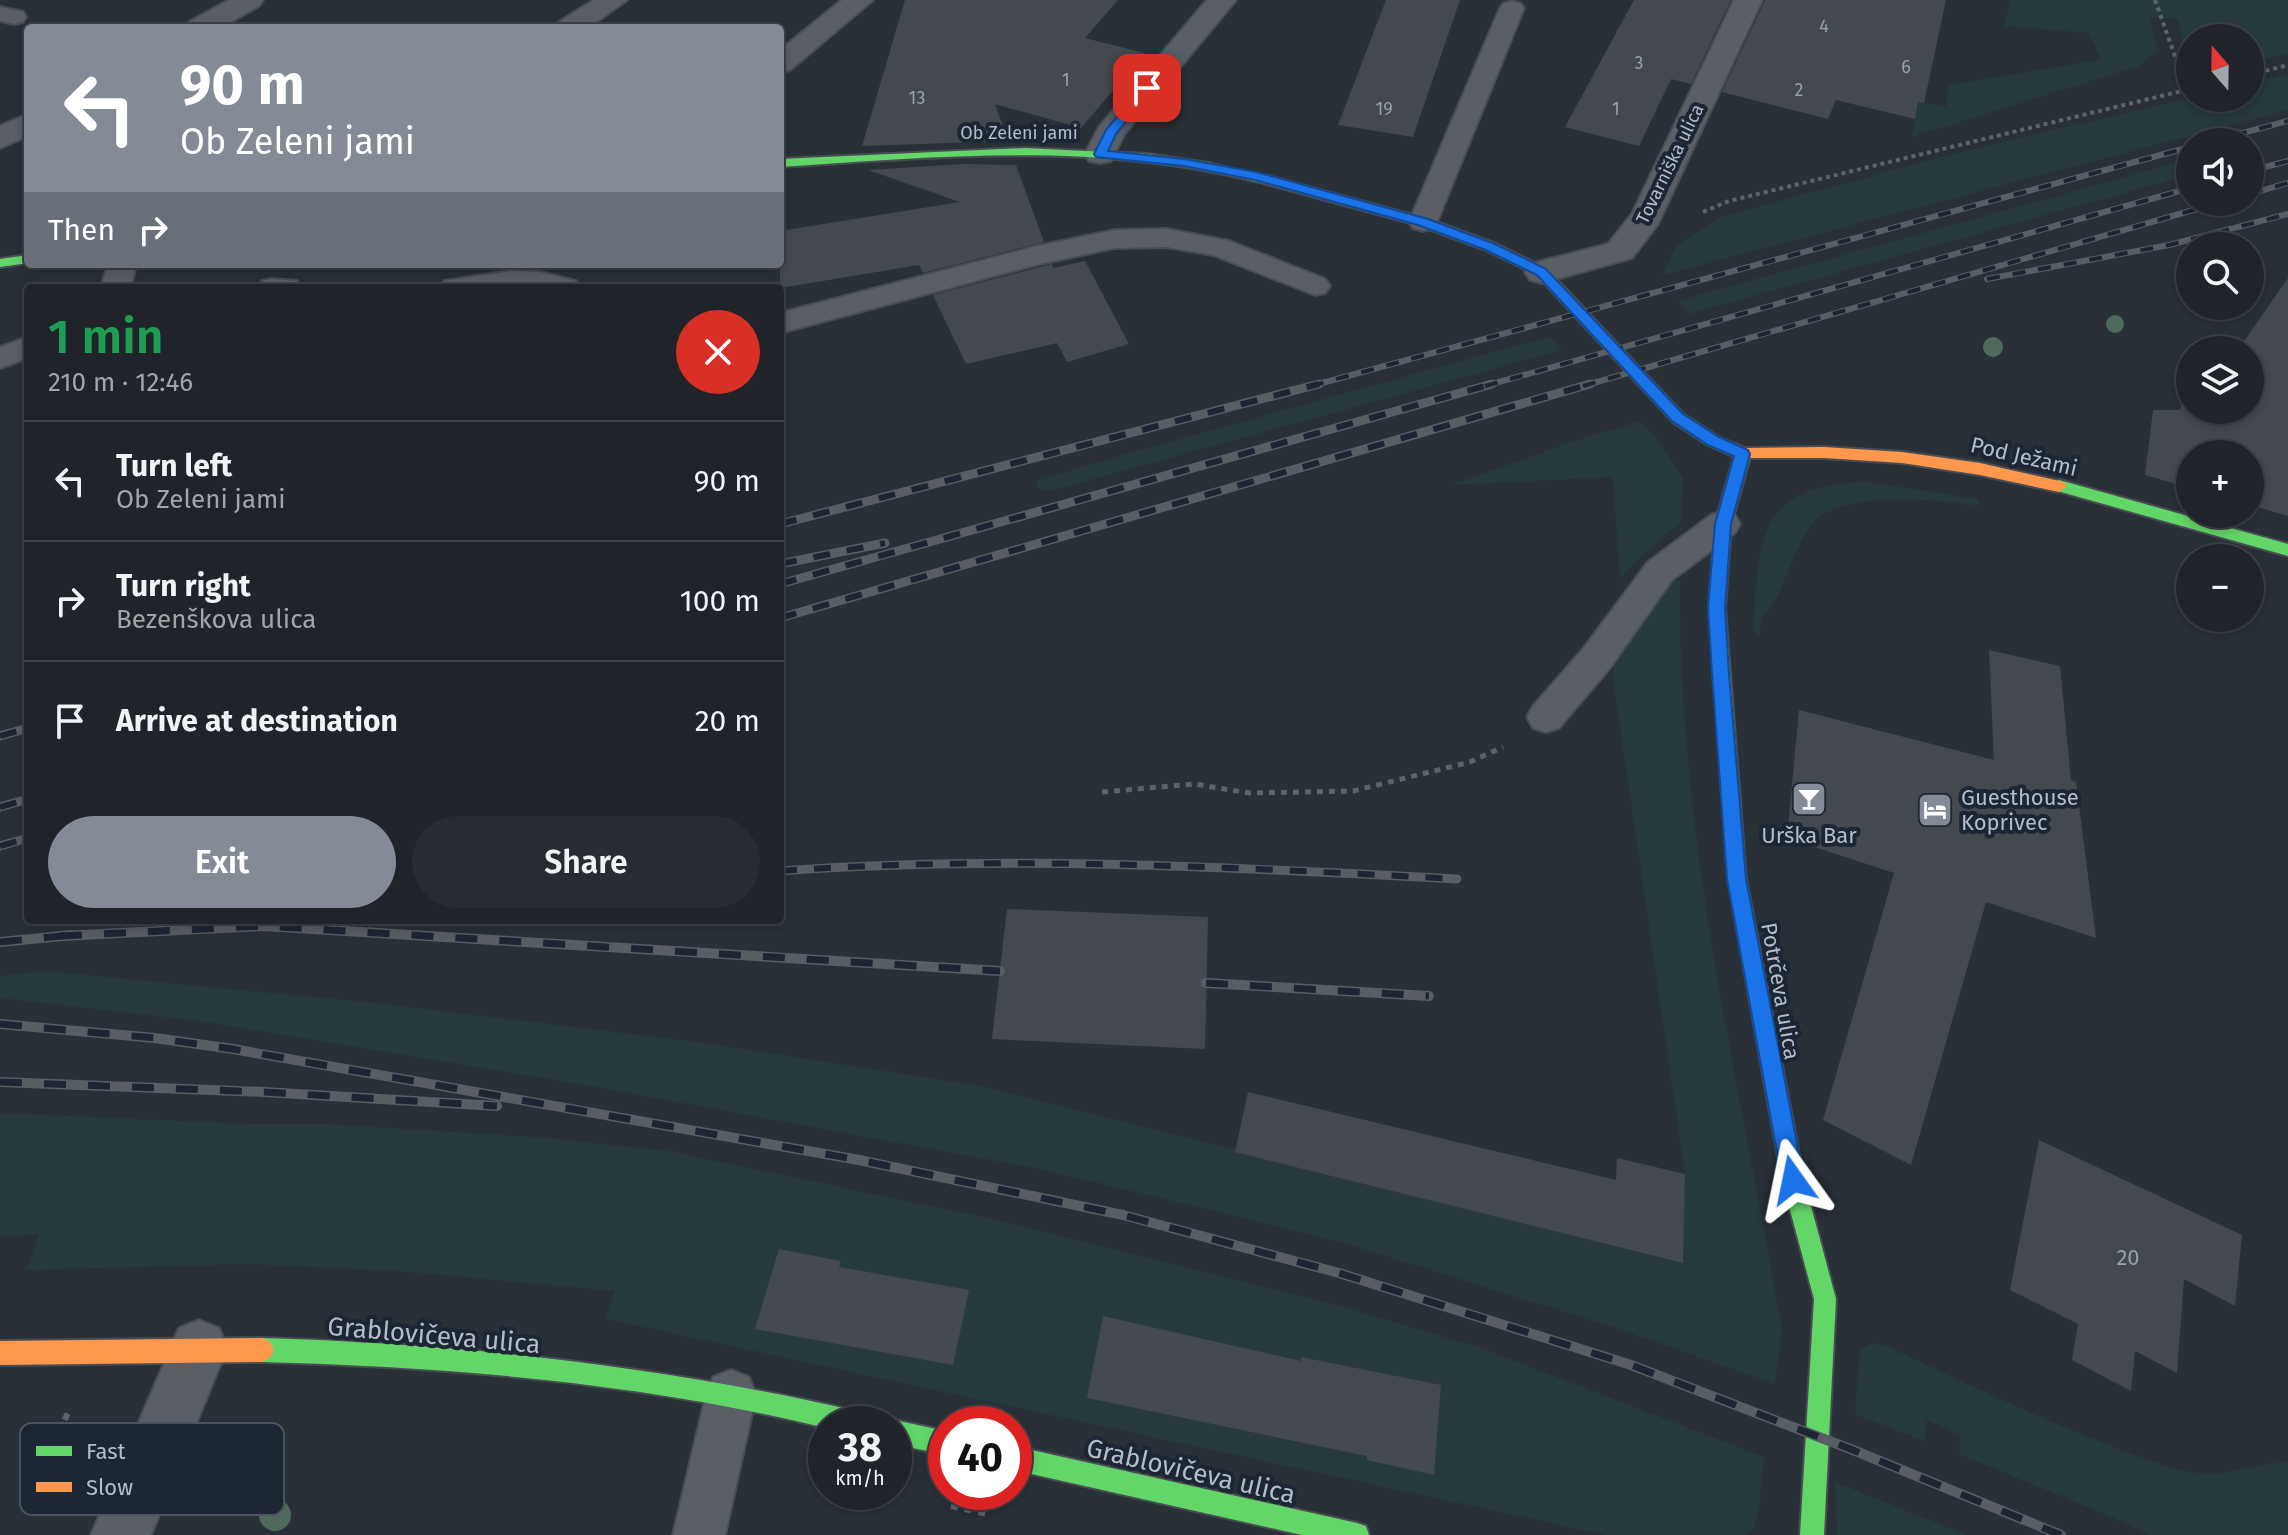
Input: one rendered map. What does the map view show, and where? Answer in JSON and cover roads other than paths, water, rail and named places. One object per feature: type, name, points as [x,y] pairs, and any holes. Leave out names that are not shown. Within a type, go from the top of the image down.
[{"type":"street","points":[[206,24],[249,0]]},
{"type":"street","points":[[575,24],[613,0]]},
{"type":"street","points":[[784,61],[859,0]]},
{"type":"street","points":[[1100,154],[1110,133],[1222,0]]},
{"type":"street","name":"Tovarniška ulica","points":[[1542,272],[1607,256],[1627,244],[1647,217],[1748,0]]},
{"type":"street","points":[[0,139],[24,125]]},
{"type":"street","name":"Ob Zeleni jami","points":[[784,163],[963,152],[1100,154],[1229,169],[1423,222],[1491,247],[1542,272],[1678,418],[1713,441],[1743,454]]},
{"type":"street","points":[[0,263],[24,260]]},
{"type":"street","name":"Pod Ježami","points":[[1743,454],[1791,448],[1894,456],[1959,466],[2080,493],[2288,550]]},
{"type":"street","name":"Potrčeva ulica","points":[[1743,454],[1723,524],[1717,608],[1737,879],[1793,1180],[1825,1299],[1812,1535]]},
{"type":"street","points":[[168,1423],[199,1348]]},
{"type":"street","name":"Grablovičeva ulica","points":[[0,1353],[199,1348],[364,1352],[484,1363],[731,1395],[808,1412]]},
{"type":"street","name":"Grablovičeva ulica","points":[[1032,1462],[1357,1535]]},
{"type":"street","points":[[121,1535],[129,1515]]},
{"type":"lane","points":[[1423,222],[1512,8]]},
{"type":"lane","points":[[784,322],[1038,255],[1115,239],[1167,238],[1219,247],[1315,286]]},
{"type":"lane","points":[[482,284],[549,280],[558,284]]},
{"type":"lane","points":[[0,358],[24,349]]},
{"type":"lane","points":[[1546,717],[1596,659],[1660,571],[1723,524]]},
{"type":"lane","points":[[699,1535],[731,1395]]},
{"type":"railway","points":[[2262,128],[2288,121]]},
{"type":"railway","points":[[1311,386],[2176,151]]},
{"type":"railway","points":[[2264,167],[2288,161]]},
{"type":"railway","points":[[2264,190],[2288,183]]},
{"type":"railway","points":[[1485,386],[2176,192]]},
{"type":"railway","points":[[1987,279],[2169,245],[2288,214]]},
{"type":"railway","points":[[1583,386],[2176,215]]},
{"type":"railway","points":[[784,523],[1319,384]]},
{"type":"railway","points":[[784,583],[1492,384]]},
{"type":"railway","points":[[784,617],[1590,384]]},
{"type":"railway","points":[[784,563],[885,543]]},
{"type":"railway","points":[[0,736],[24,729]]},
{"type":"railway","points":[[0,807],[24,800]]},
{"type":"railway","points":[[0,846],[24,839]]},
{"type":"railway","points":[[784,871],[949,864],[1118,864],[1457,879]]},
{"type":"railway","points":[[63,936],[263,926],[1000,971]]},
{"type":"railway","points":[[63,936],[72,935]]},
{"type":"railway","points":[[0,942],[63,936]]},
{"type":"railway","points":[[1206,983],[1429,996]]},
{"type":"railway","points":[[0,1024],[155,1038],[233,1049],[859,1160],[1123,1215],[1339,1273],[1631,1365],[1853,1450],[2061,1535]]},
{"type":"railway","points":[[0,1082],[264,1092],[497,1106]]},
{"type":"place","name":"Urška Bar","points":[[1809,799]]},
{"type":"place","name":"Guesthouse Koprivec","points":[[1935,810]]}]
